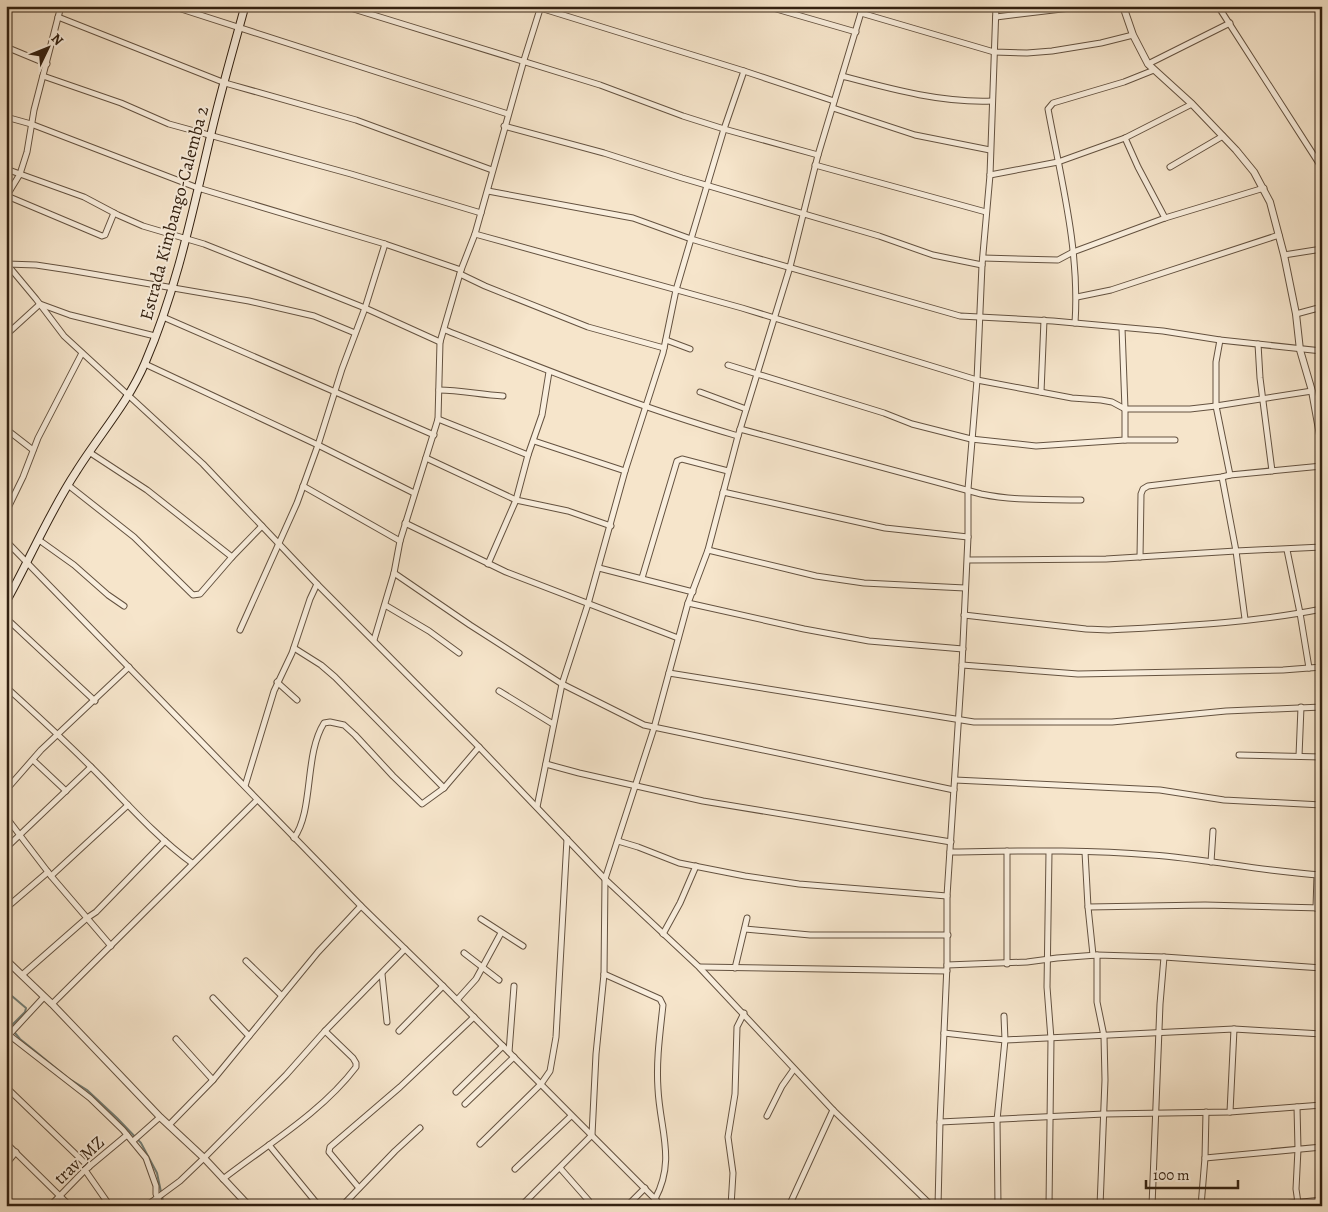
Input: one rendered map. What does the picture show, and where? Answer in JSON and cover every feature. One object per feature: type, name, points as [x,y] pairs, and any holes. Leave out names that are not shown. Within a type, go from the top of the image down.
[{"type":"main road","name":"Estrada Kimbango-Calemba 2","points":[[6,602],[28,564],[68,485],[129,396],[145,364],[173,288],[245,6]]},
{"type":"street","points":[[61,6],[43,76],[27,152],[20,174],[7,196],[102,236],[105,235],[114,213]]},
{"type":"street","points":[[172,6],[508,114]]},
{"type":"street","points":[[344,6],[524,60],[724,129],[818,155]]},
{"type":"street","points":[[534,6],[834,101]]},
{"type":"street","points":[[766,6],[856,32]]},
{"type":"street","points":[[521,1206],[592,1135],[596,1054],[604,974],[606,879],[654,728],[688,603],[708,550],[728,470],[790,267],[815,165],[863,6]]},
{"type":"street","points":[[938,1206],[948,935],[946,896],[956,780],[968,560],[968,489],[977,380],[982,258],[990,175],[996,6]]},
{"type":"street","points":[[996,17],[1087,6]]},
{"type":"street","points":[[1123,6],[1133,35],[1148,64],[1192,104],[1222,136],[1254,172],[1264,188],[1270,202],[1284,255],[1296,314],[1300,350],[1319,410],[1322,446]]},
{"type":"street","points":[[1218,6],[1322,168]]},
{"type":"street","points":[[374,640],[394,573],[400,541],[438,419],[440,342],[488,191],[504,126],[541,7]]},
{"type":"street","points":[[861,13],[994,52],[1027,53],[1052,51],[1101,43],[1133,35]]},
{"type":"street","points":[[58,17],[225,83],[356,120],[492,170]]},
{"type":"street","points":[[1148,64],[1230,23]]},
{"type":"street","points":[[6,47],[47,64]]},
{"type":"street","points":[[1075,323],[1077,297],[1074,252],[1048,109],[1050,105],[1124,82],[1154,70]]},
{"type":"street","points":[[537,807],[562,684],[599,568],[625,471],[664,348],[676,290],[690,239],[744,71]]},
{"type":"street","points":[[43,76],[122,103],[170,124],[351,174],[481,213]]},
{"type":"street","points":[[842,76],[898,91],[973,102],[992,101]]},
{"type":"street","points":[[990,175],[1058,162],[1125,138],[1192,104]]},
{"type":"street","points":[[833,108],[915,135],[990,150]]},
{"type":"street","points":[[6,117],[32,124],[198,188],[385,244],[461,272],[485,286],[588,327],[664,348]]},
{"type":"street","points":[[504,126],[604,153],[879,236],[933,255],[982,265]]},
{"type":"street","points":[[1170,167],[1222,136]]},
{"type":"street","points":[[1125,138],[1165,218]]},
{"type":"street","points":[[815,165],[986,212]]},
{"type":"street","points":[[6,169],[84,197],[143,226],[185,240],[204,244],[364,308],[440,342]]},
{"type":"street","points":[[982,258],[1058,260],[1074,252],[1165,218],[1264,188]]},
{"type":"street","points":[[488,191],[633,218],[690,239],[960,316],[1044,320],[1163,331],[1220,340],[1322,351]]},
{"type":"street","points":[[475,234],[774,318],[977,380],[1072,398],[1112,402],[1126,409],[1216,406],[1312,391]]},
{"type":"street","points":[[1077,297],[1111,290],[1279,235]]},
{"type":"street","points":[[240,630],[303,486],[385,244]]},
{"type":"street","points":[[1284,255],[1322,249]]},
{"type":"street","points":[[7,264],[36,265],[249,301],[314,316],[355,333]]},
{"type":"street","points":[[7,264],[64,336],[202,464],[606,879],[700,967],[833,1110],[932,1206]]},
{"type":"street","points":[[6,335],[40,304]]},
{"type":"street","points":[[40,304],[70,315],[155,336]]},
{"type":"street","points":[[1296,314],[1322,307]]},
{"type":"street","points":[[163,317],[434,435]]},
{"type":"street","points":[[1040,392],[1044,320]]},
{"type":"street","points":[[1122,328],[1126,409],[1125,440]]},
{"type":"street","points":[[445,330],[549,372],[738,436]]},
{"type":"street","points":[[666,340],[690,349]]},
{"type":"street","points":[[1220,340],[1216,362],[1216,406],[1230,475]]},
{"type":"street","points":[[1258,344],[1262,400],[1272,470]]},
{"type":"street","points":[[6,512],[24,477],[33,450],[46,422],[82,353]]},
{"type":"street","points":[[145,364],[318,445],[414,493]]},
{"type":"street","points":[[728,365],[884,413],[912,424],[971,439],[1036,446],[1125,440],[1175,440]]},
{"type":"street","points":[[488,564],[516,500],[528,454],[542,416],[549,372]]},
{"type":"street","points":[[439,390],[461,390],[503,396]]},
{"type":"street","points":[[700,392],[746,408]]},
{"type":"street","points":[[438,419],[528,454]]},
{"type":"street","points":[[6,429],[33,450]]},
{"type":"street","points":[[740,429],[877,467],[1002,498],[1081,500]]},
{"type":"street","points":[[534,441],[625,471]]},
{"type":"street","points":[[89,452],[147,490],[232,557]]},
{"type":"street","points":[[426,458],[516,500],[568,511],[610,526]]},
{"type":"street","points":[[642,578],[677,461],[682,459],[728,470]]},
{"type":"street","points":[[1140,557],[1141,494],[1143,489],[1148,486],[1272,470],[1322,466]]},
{"type":"street","points":[[1222,477],[1236,550],[1246,619]]},
{"type":"street","points":[[68,485],[134,537],[193,595],[200,594],[262,526]]},
{"type":"street","points":[[303,486],[400,541]]},
{"type":"street","points":[[723,492],[885,528],[968,537]]},
{"type":"street","points":[[406,523],[488,564],[678,638]]},
{"type":"street","points":[[39,540],[74,565],[108,595],[124,606]]},
{"type":"street","points":[[6,541],[361,906],[662,1206]]},
{"type":"street","points":[[968,560],[1106,559],[1236,550],[1287,550],[1322,547]]},
{"type":"street","points":[[708,550],[816,576],[864,583],[966,588]]},
{"type":"street","points":[[1287,550],[1309,668]]},
{"type":"street","points":[[599,568],[693,592]]},
{"type":"street","points":[[394,573],[562,684],[628,718],[654,728],[954,790]]},
{"type":"street","points":[[245,786],[277,682],[294,648],[307,607],[317,584]]},
{"type":"street","points":[[688,603],[869,641],[963,649]]},
{"type":"street","points":[[385,605],[429,631],[459,654]]},
{"type":"street","points":[[964,615],[1109,630],[1246,619],[1322,609]]},
{"type":"street","points":[[6,618],[95,701]]},
{"type":"street","points":[[294,648],[321,665],[335,677],[444,788]]},
{"type":"street","points":[[962,665],[1078,674],[1283,670],[1322,667]]},
{"type":"street","points":[[6,790],[58,734],[129,667]]},
{"type":"street","points":[[669,673],[959,720],[1003,723],[1112,722],[1226,711],[1322,707]]},
{"type":"street","points":[[277,682],[298,700]]},
{"type":"street","points":[[6,687],[58,734],[128,805],[192,863]]},
{"type":"street","points":[[499,691],[553,724]]},
{"type":"street","points":[[1299,756],[1301,708]]},
{"type":"street","points":[[294,838],[301,826],[312,760],[318,738],[322,726],[327,722],[344,725],[422,804],[444,788],[479,747]]},
{"type":"street","points":[[1239,755],[1322,757]]},
{"type":"street","points":[[33,760],[66,790]]},
{"type":"street","points":[[546,764],[634,787],[703,801],[951,842]]},
{"type":"street","points":[[6,848],[91,767]]},
{"type":"street","points":[[956,780],[1160,790],[1224,800],[1322,805]]},
{"type":"street","points":[[52,1004],[257,800]]},
{"type":"street","points":[[6,908],[49,874],[128,805]]},
{"type":"street","points":[[6,817],[21,834],[49,874],[111,946]]},
{"type":"street","points":[[1211,862],[1213,831]]},
{"type":"street","points":[[480,1144],[541,1084],[550,1072],[555,1050],[567,839]]},
{"type":"street","points":[[22,975],[105,904],[165,840]]},
{"type":"street","points":[[618,841],[679,863],[800,884],[946,896]]},
{"type":"street","points":[[1007,964],[1008,851]]},
{"type":"street","points":[[950,852],[1085,852],[1153,855],[1319,875],[1319,908],[1206,905],[1088,907]]},
{"type":"street","points":[[1049,852],[1047,987],[1051,1039],[1049,1206]]},
{"type":"street","points":[[1085,852],[1088,907],[1095,955],[1097,1002],[1104,1036],[1105,1080],[1100,1206]]},
{"type":"street","points":[[664,934],[696,866]]},
{"type":"street","points":[[170,1125],[213,1080],[281,996],[361,906]]},
{"type":"street","points":[[736,968],[747,918]]},
{"type":"street","points":[[481,919],[523,946]]},
{"type":"street","points":[[745,929],[810,935],[948,935]]},
{"type":"street","points":[[457,1000],[476,978],[501,933]]},
{"type":"street","points":[[146,1206],[180,1180],[204,1158],[286,1075],[325,1031],[405,949]]},
{"type":"street","points":[[464,953],[499,980]]},
{"type":"street","points":[[700,967],[947,968],[1095,955],[1164,957],[1322,968]]},
{"type":"street","points":[[1152,1206],[1164,957]]},
{"type":"street","points":[[6,960],[52,1004],[250,1206]]},
{"type":"street","points":[[246,961],[281,996]]},
{"type":"street","points":[[382,974],[387,1022]]},
{"type":"street","points":[[604,974],[660,999],[663,1005],[658,1045],[658,1082],[667,1156],[665,1176],[655,1199]]},
{"type":"street","points":[[399,1031],[443,986]]},
{"type":"street","points":[[509,1052],[514,986]]},
{"type":"street","points":[[44,997],[7,1036],[90,1098],[133,1141],[142,1152],[150,1167],[161,1206]]},
{"type":"street","points":[[213,998],[249,1036]]},
{"type":"street","points":[[731,1206],[732,1173],[728,1137],[735,1094],[737,1027],[744,1013]]},
{"type":"street","points":[[998,1206],[997,1120],[1005,1040],[1004,1016]]},
{"type":"street","points":[[359,1188],[329,1152],[330,1147],[400,1087],[474,1017]]},
{"type":"street","points":[[944,1033],[1005,1040],[1234,1029],[1322,1034]]},
{"type":"street","points":[[1230,1112],[1234,1029]]},
{"type":"street","points":[[223,1179],[300,1122],[324,1101],[356,1067],[356,1062],[353,1058],[325,1031]]},
{"type":"street","points":[[176,1039],[213,1080]]},
{"type":"street","points":[[456,1092],[503,1046]]},
{"type":"street","points":[[465,1104],[514,1057]]},
{"type":"street","points":[[767,1116],[782,1086],[794,1069]]},
{"type":"street","points":[[6,1087],[87,1169],[110,1206]]},
{"type":"street","points":[[940,1122],[1104,1114],[1230,1112],[1322,1105]]},
{"type":"street","points":[[1297,1107],[1298,1149],[1296,1182],[1298,1203]]},
{"type":"street","points":[[789,1206],[833,1110]]},
{"type":"street","points":[[1201,1206],[1206,1112]]},
{"type":"street","points":[[133,1141],[160,1116]]},
{"type":"street","points":[[515,1169],[571,1116]]},
{"type":"street","points":[[342,1206],[420,1128]]},
{"type":"street","name":"trav_MZ","points":[[50,1206],[87,1169],[127,1135]]},
{"type":"street","points":[[6,1143],[70,1206]]},
{"type":"street","points":[[269,1145],[319,1206]]},
{"type":"street","points":[[1205,1158],[1322,1147]]},
{"type":"street","points":[[6,1164],[16,1152]]},
{"type":"street","points":[[560,1168],[590,1201],[587,1206]]},
{"type":"street","points":[[627,1206],[645,1188]]},
{"type":"street","points":[[1262,1206],[1322,1200]]},
{"type":"waterway","points":[[6,991],[26,1008],[25,1012],[10,1027],[20,1039],[68,1078],[87,1090],[141,1143],[157,1173],[164,1206]]}]
